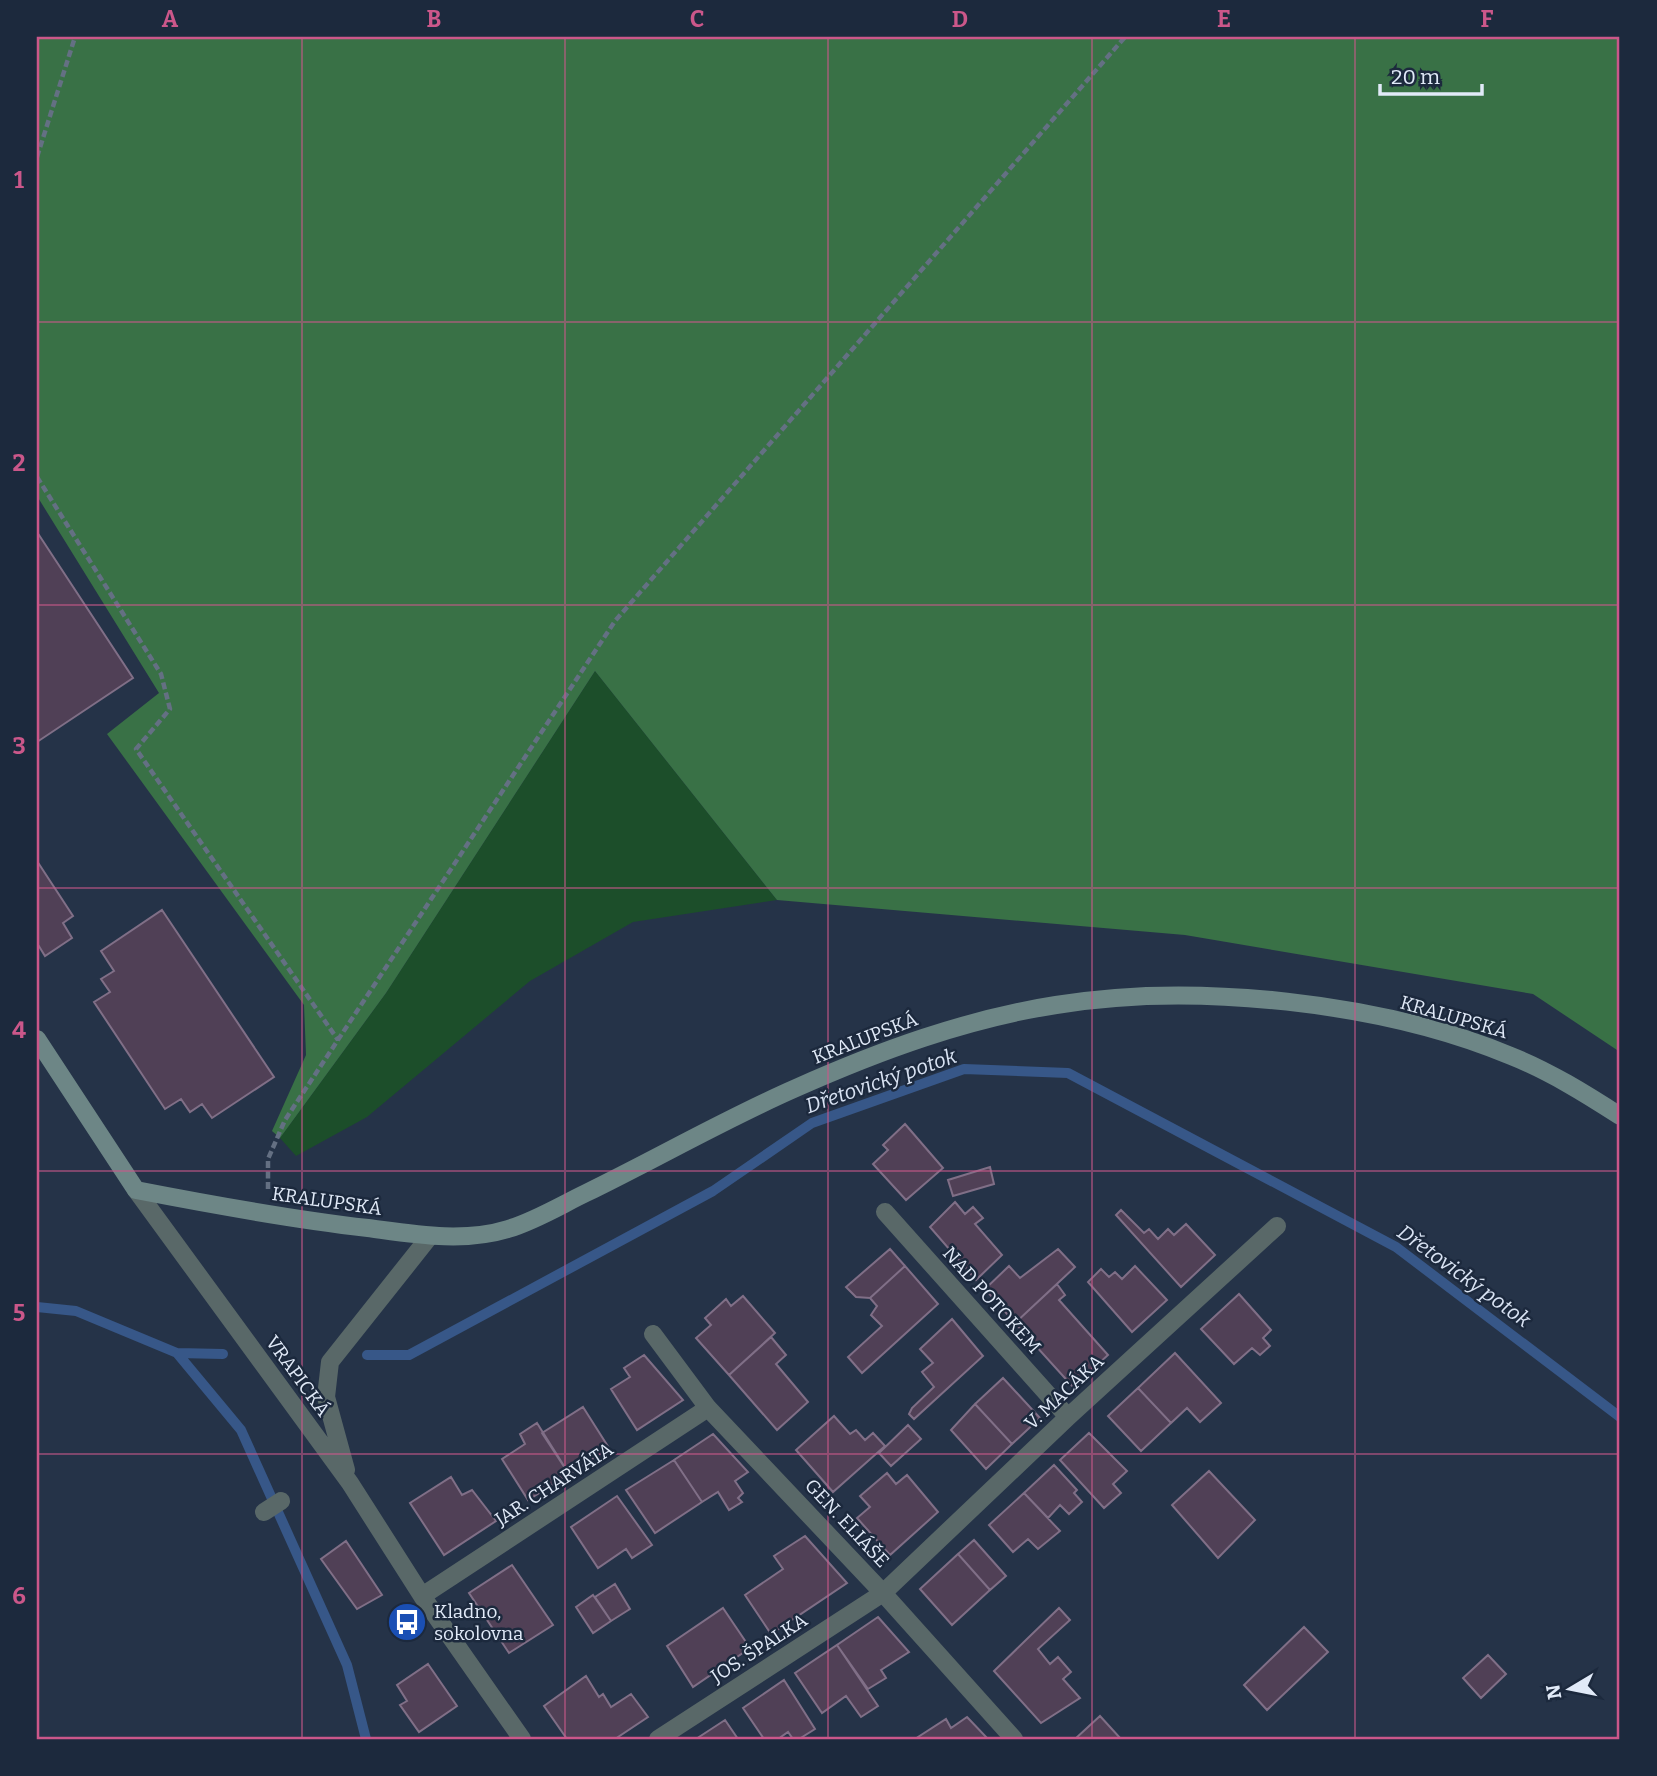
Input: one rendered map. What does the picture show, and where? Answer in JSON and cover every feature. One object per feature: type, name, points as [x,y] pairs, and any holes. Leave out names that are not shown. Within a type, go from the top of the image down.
[{"type":"main road","name":"KRALUPSKÁ","points":[[136,1190],[268,1215],[430,1236],[509,1229],[793,1089],[869,1057],[971,1024],[1057,1004],[1142,997],[1244,998],[1345,1011],[1431,1028],[1512,1056],[1620,1116]]},
{"type":"main road","name":"VRAPICKÁ","points":[[37,1039],[136,1190]]},
{"type":"street","name":"VRAPICKÁ","points":[[136,1190],[350,1483],[422,1596],[522,1739]]},
{"type":"street","name":"NAD POTOKEM","points":[[885,1212],[1068,1417]]},
{"type":"street","name":"V. MACÁKA","points":[[883,1592],[1068,1417],[1277,1226]]},
{"type":"street","points":[[350,1483],[326,1397],[330,1362],[430,1236]]},
{"type":"street","name":"GEN. ELIÁŠE","points":[[653,1334],[708,1408],[883,1592],[1014,1739]]},
{"type":"street","name":"JAR. CHARVÁTA","points":[[422,1596],[708,1408]]},
{"type":"street","points":[[264,1512],[281,1501]]},
{"type":"street","name":"JOS. ŠPALKA","points":[[658,1739],[883,1592]]},
{"type":"path","points":[[37,157],[75,37]]},
{"type":"path","points":[[268,1215],[268,1158],[285,1120],[615,621],[1125,37]]},
{"type":"path","points":[[37,477],[161,674],[170,709],[136,749],[338,1040]]},
{"type":"green space","points":[[37,37],[1620,37],[1620,1052],[1533,994],[1185,935],[777,900],[595,671],[386,993],[280,1138],[272,1131],[306,1055],[304,1005],[107,734],[159,693],[37,496]]},
{"type":"green space","points":[[595,671],[777,900],[633,922],[530,981],[367,1117],[296,1156],[280,1138],[386,993]]},
{"type":"building","points":[[37,532],[133,678],[37,742]]},
{"type":"building","points":[[37,861],[73,916],[63,923],[72,938],[45,956],[37,943]]},
{"type":"building","points":[[162,910],[274,1077],[212,1118],[202,1104],[190,1112],[181,1099],[165,1109],[94,1002],[110,992],[101,979],[114,971],[101,951]]},
{"type":"building","points":[[905,1124],[943,1168],[906,1200],[873,1164],[888,1150],[883,1145]]},
{"type":"building","points":[[990,1167],[994,1184],[953,1196],[948,1180]]},
{"type":"building","points":[[955,1202],[965,1214],[973,1207],[983,1218],[975,1224],[1002,1255],[976,1280],[930,1227]]},
{"type":"building","points":[[1121,1210],[1144,1233],[1149,1229],[1158,1239],[1168,1229],[1174,1235],[1186,1224],[1215,1255],[1181,1287],[1116,1215]]},
{"type":"building","points":[[890,1249],[905,1266],[870,1298],[856,1297],[846,1287]]},
{"type":"building","points":[[1058,1249],[1075,1267],[1015,1323],[985,1289],[1009,1266],[1020,1278]]},
{"type":"building","points":[[905,1266],[938,1304],[862,1373],[848,1357],[882,1326],[871,1315],[877,1306],[870,1298]]},
{"type":"building","points":[[1135,1266],[1167,1300],[1132,1332],[1088,1282],[1101,1269],[1109,1277],[1115,1272],[1122,1279]]},
{"type":"building","points":[[1057,1284],[1065,1295],[1059,1300],[1108,1355],[1073,1387],[1015,1323]]},
{"type":"building","points":[[1239,1294],[1271,1330],[1263,1338],[1270,1346],[1260,1355],[1252,1348],[1234,1364],[1201,1329]]},
{"type":"building","points":[[743,1296],[775,1333],[729,1375],[696,1338],[711,1325],[705,1318],[726,1299],[731,1306]]},
{"type":"building","points":[[952,1319],[983,1356],[914,1419],[909,1414],[912,1408],[934,1387],[922,1372],[933,1363],[920,1349]]},
{"type":"building","points":[[771,1337],[786,1355],[776,1364],[808,1402],[777,1430],[729,1375]]},
{"type":"building","points":[[1175,1353],[1221,1403],[1200,1422],[1187,1408],[1171,1423],[1138,1388]]},
{"type":"building","points":[[644,1355],[683,1400],[637,1430],[611,1389],[630,1377],[624,1368]]},
{"type":"building","points":[[1003,1378],[1040,1418],[1012,1444],[975,1404]]},
{"type":"building","points":[[1138,1388],[1171,1423],[1141,1451],[1108,1416]]},
{"type":"building","points":[[975,1404],[1012,1444],[986,1469],[951,1430]]},
{"type":"building","points":[[583,1407],[609,1448],[569,1474],[542,1433]]},
{"type":"building","points":[[834,1416],[850,1434],[856,1430],[865,1440],[873,1433],[885,1446],[833,1492],[796,1450]]},
{"type":"building","points":[[537,1423],[569,1474],[528,1500],[502,1459],[525,1444],[520,1434]]},
{"type":"building","points":[[908,1425],[921,1439],[891,1466],[879,1453]]},
{"type":"building","points":[[1089,1433],[1127,1471],[1113,1484],[1121,1493],[1104,1508],[1060,1460]]},
{"type":"building","points":[[713,1434],[748,1472],[735,1481],[743,1493],[738,1498],[742,1502],[729,1510],[718,1492],[702,1502],[674,1460]]},
{"type":"building","points":[[674,1460],[702,1502],[655,1533],[626,1490]]},
{"type":"building","points":[[1054,1465],[1077,1490],[1074,1493],[1082,1502],[1069,1514],[1060,1505],[1048,1518],[1024,1493]]},
{"type":"building","points":[[1209,1471],[1255,1520],[1218,1558],[1172,1505]]},
{"type":"building","points":[[887,1473],[896,1484],[907,1475],[938,1512],[890,1555],[857,1518],[870,1507],[860,1496]]},
{"type":"building","points":[[451,1477],[462,1495],[472,1490],[496,1521],[444,1555],[410,1503]]},
{"type":"building","points":[[1024,1493],[1060,1531],[1038,1549],[1028,1539],[1013,1552],[989,1525]]},
{"type":"building","points":[[617,1496],[652,1545],[632,1558],[626,1549],[598,1568],[571,1527]]},
{"type":"building","points":[[805,1536],[847,1583],[771,1634],[745,1595],[783,1569],[774,1556]]},
{"type":"building","points":[[974,1540],[1006,1576],[990,1590],[958,1554]]},
{"type":"building","points":[[346,1541],[382,1595],[357,1609],[321,1559]]},
{"type":"building","points":[[958,1554],[990,1590],[952,1625],[920,1589]]},
{"type":"building","points":[[512,1565],[553,1625],[509,1653],[469,1593]]},
{"type":"building","points":[[615,1584],[630,1609],[611,1621],[595,1597]]},
{"type":"building","points":[[593,1595],[611,1621],[593,1633],[576,1607]]},
{"type":"building","points":[[723,1608],[750,1648],[693,1687],[667,1646]]},
{"type":"building","points":[[1059,1608],[1070,1620],[1038,1649],[1050,1664],[1058,1657],[1071,1672],[1063,1679],[1080,1698],[1041,1723],[994,1671]]},
{"type":"building","points":[[878,1617],[909,1652],[881,1670],[886,1678],[868,1689],[837,1645]]},
{"type":"building","points":[[1304,1627],[1328,1652],[1267,1710],[1244,1685]]},
{"type":"building","points":[[837,1645],[878,1706],[861,1717],[846,1696],[822,1713],[795,1673]]},
{"type":"building","points":[[1488,1655],[1506,1674],[1481,1698],[1463,1678]]},
{"type":"building","points":[[428,1664],[457,1706],[419,1732],[400,1705],[407,1701],[397,1685]]},
{"type":"building","points":[[586,1676],[599,1697],[603,1694],[611,1707],[631,1694],[648,1717],[615,1739],[567,1739],[544,1706]]},
{"type":"building","points":[[784,1680],[815,1729],[799,1739],[793,1739],[788,1732],[778,1739],[764,1739],[743,1708]]},
{"type":"building","points":[[1100,1716],[1121,1739],[1075,1739]]},
{"type":"building","points":[[967,1717],[988,1739],[915,1739],[946,1719],[951,1728]]},
{"type":"building","points":[[725,1720],[738,1739],[696,1739]]},
{"type":"waterway","name":"Dřetovický potok","points":[[367,1355],[409,1355],[713,1191],[812,1123],[964,1069],[1068,1073],[1396,1247],[1620,1417]]},
{"type":"waterway","name":"Dřetovický potok","points":[[37,1307],[76,1311],[177,1353],[223,1354]]},
{"type":"waterway","points":[[177,1353],[241,1430],[347,1665],[366,1739]]},
{"type":"place","name":"Kladno, sokolovna","points":[[407,1622]]}]
